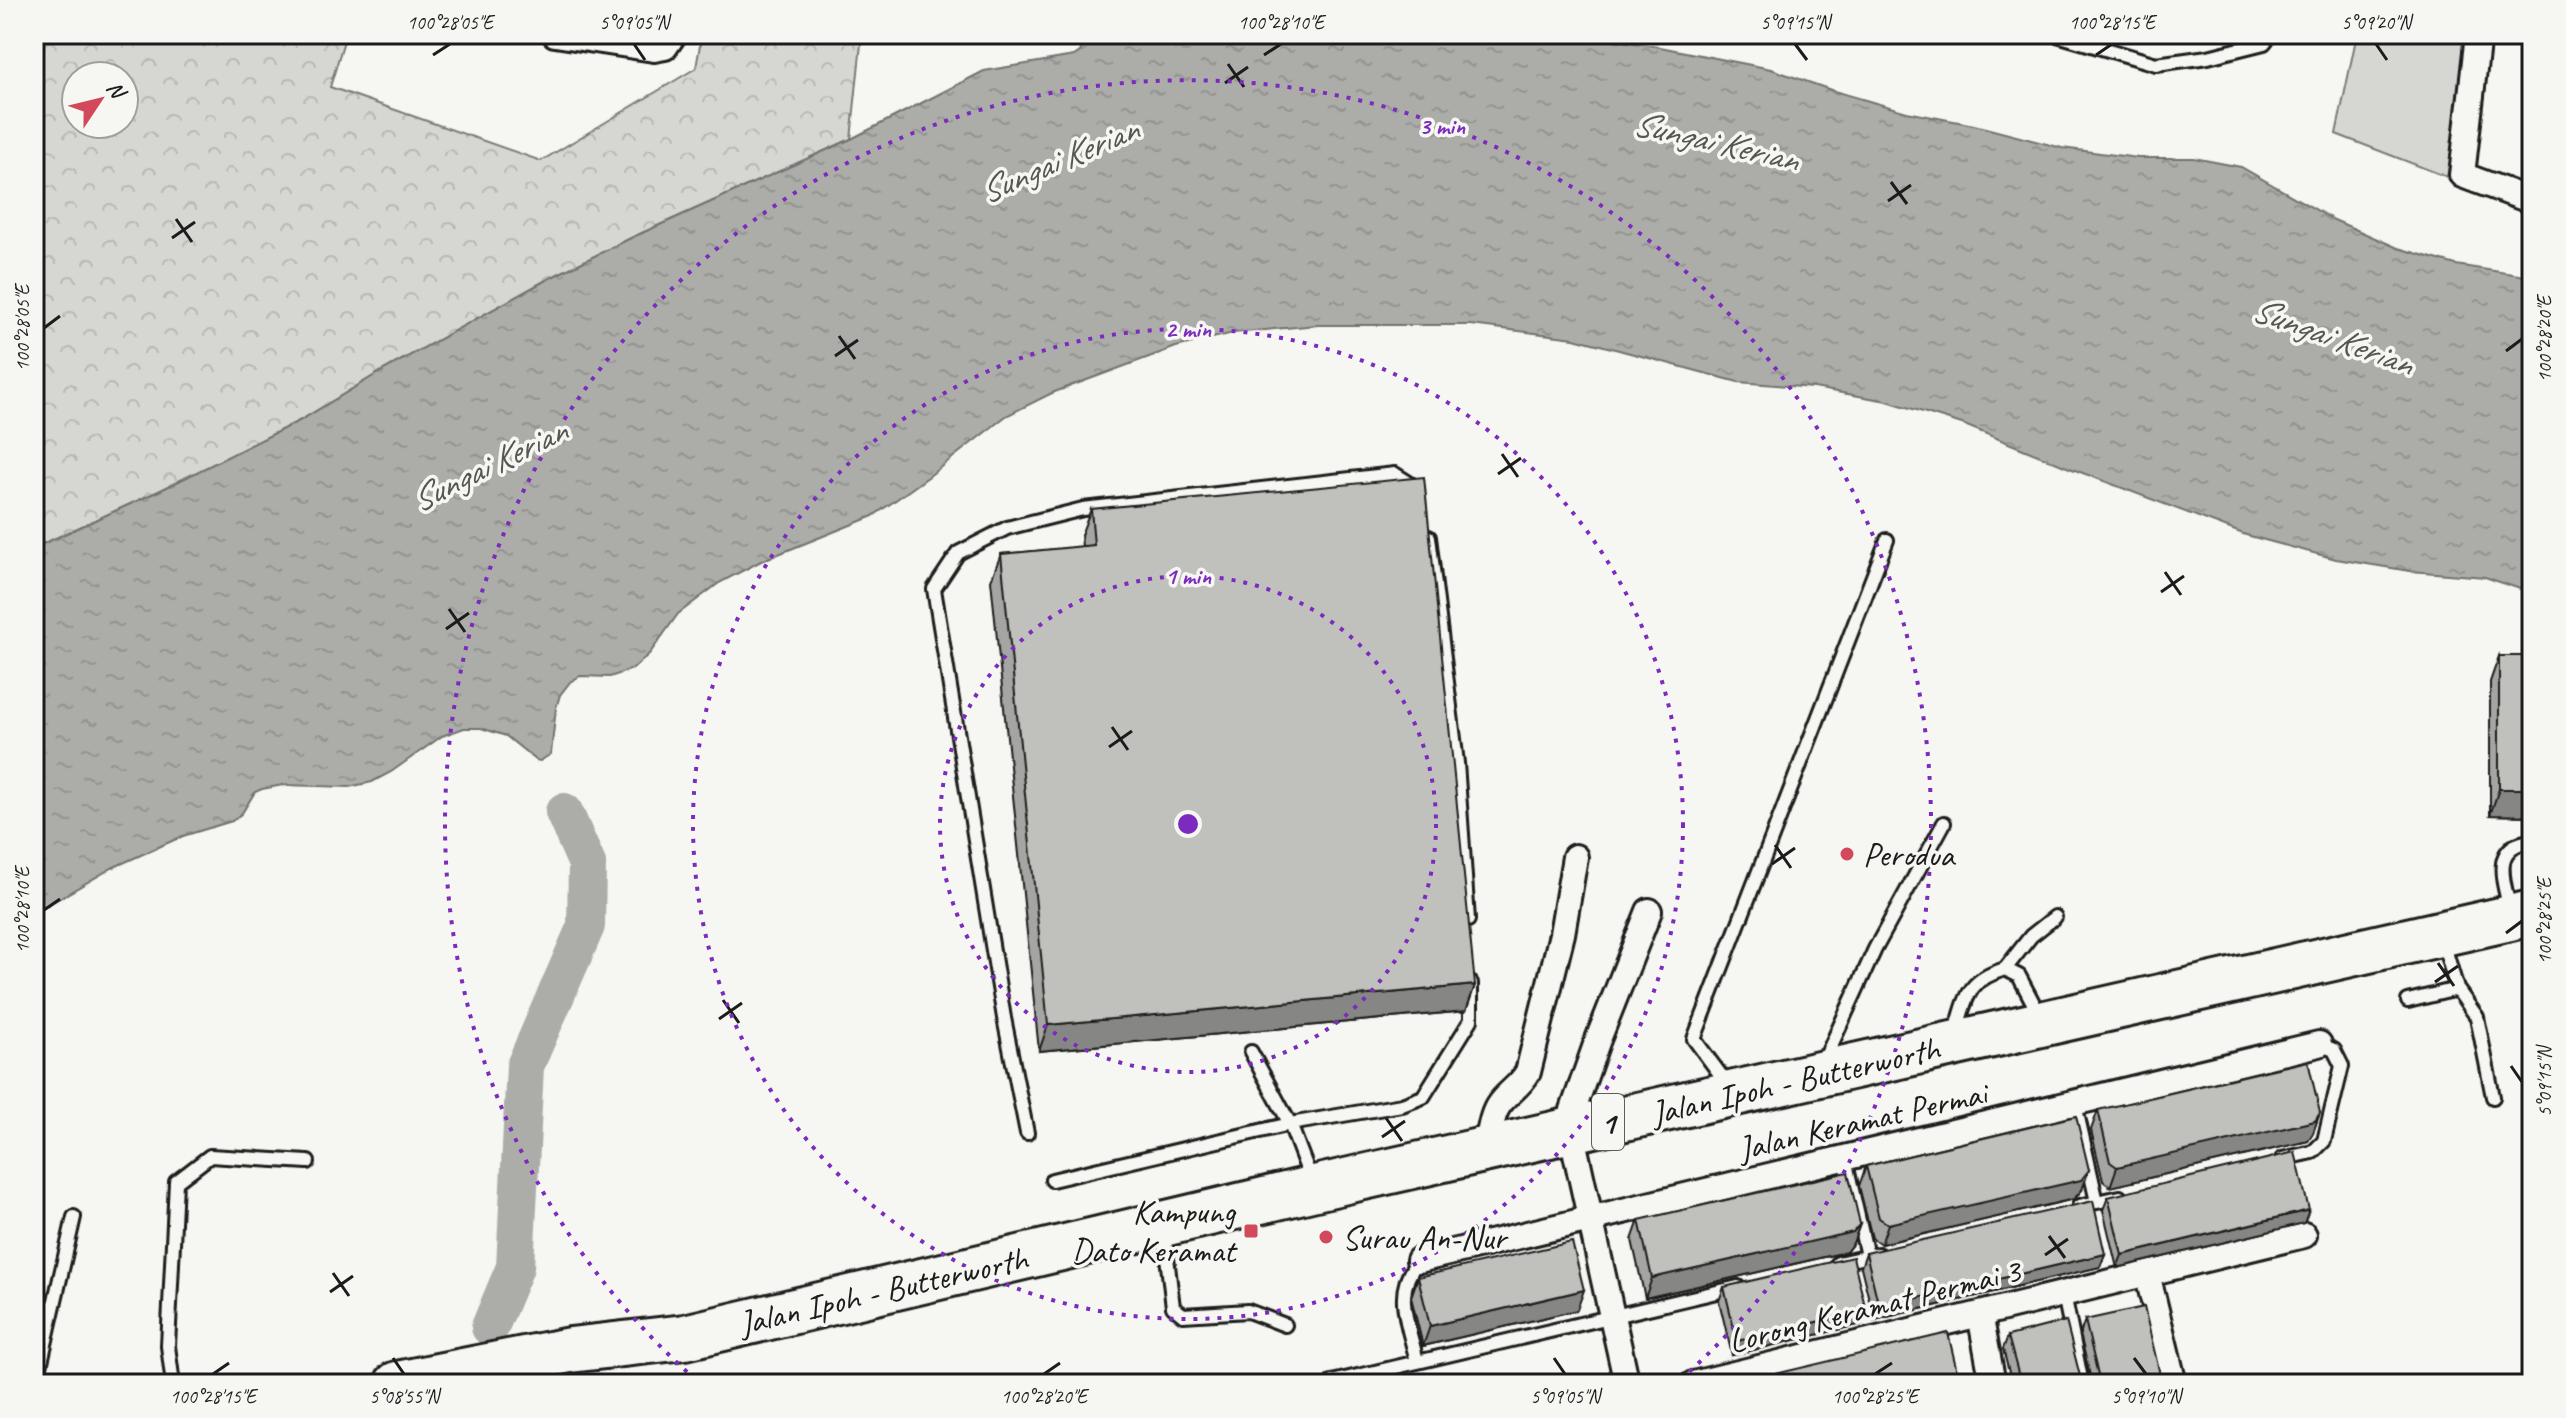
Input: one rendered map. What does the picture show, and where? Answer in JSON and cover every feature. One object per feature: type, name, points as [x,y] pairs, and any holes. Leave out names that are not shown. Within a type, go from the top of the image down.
[{"type":"highway","name":"Jalan Ipoh - Butterworth","points":[[561,1382],[685,1337],[1315,1188],[2522,915]]},
{"type":"highway","name":"Jalan Ipoh - Butterworth","points":[[397,1384],[570,1350],[685,1337]]},
{"type":"street","points":[[555,34],[654,49],[665,47],[674,34]]},
{"type":"street","points":[[2478,34],[2462,175],[2532,201]]},
{"type":"street","points":[[1486,1150],[1496,1108],[1521,1086],[1528,1072],[1562,934],[1575,857]]},
{"type":"street","points":[[1627,1384],[1571,1131],[1573,1110],[1597,1042],[1649,911]]},
{"type":"street","name":"Jalan Keramat Permai","points":[[1419,1260],[2319,1044]]},
{"type":"street","name":"Lorong Keramat Permai 3","points":[[1693,1384],[2304,1235]]},
{"type":"street","points":[[2147,1273],[2174,1384]]},
{"type":"street","points":[[1980,1314],[1993,1384]]},
{"type":"lane","points":[[995,34],[1041,34]]},
{"type":"lane","points":[[2054,34],[2156,64],[2208,57],[2264,43],[2271,34]]},
{"type":"lane","points":[[1027,1133],[1004,1018],[934,589],[958,553],[1007,528],[1083,509],[1395,474],[1417,485],[1420,497]]},
{"type":"lane","points":[[1427,521],[1457,763],[1469,932]]},
{"type":"lane","points":[[1734,1094],[1694,1039],[1887,540]]},
{"type":"lane","points":[[1818,1075],[1875,949],[1944,823]]},
{"type":"lane","points":[[2522,915],[2501,868],[2505,854],[2521,842],[2532,841]]},
{"type":"lane","points":[[1951,1045],[1971,988],[1984,975],[2005,969],[2031,936],[2055,917]]},
{"type":"lane","points":[[2441,935],[2457,989],[2477,1017],[2493,1097]]},
{"type":"lane","points":[[1052,1180],[1290,1124],[1402,1105],[1423,1097],[1471,1020],[1471,963]]},
{"type":"lane","points":[[2005,969],[2019,976],[2044,1024]]},
{"type":"lane","points":[[2408,1001],[2457,989]]},
{"type":"lane","points":[[2267,1162],[2313,1152],[2324,1141],[2342,1066],[2334,1050],[2319,1044]]},
{"type":"lane","points":[[1251,1052],[1290,1124],[1315,1188]]},
{"type":"lane","points":[[2075,1104],[2097,1202]]},
{"type":"lane","points":[[173,1384],[168,1346],[176,1182],[210,1156],[308,1162]]},
{"type":"lane","points":[[1845,1159],[1867,1256]]},
{"type":"lane","points":[[2067,1209],[2128,1195]]},
{"type":"lane","points":[[36,1384],[74,1217]]},
{"type":"lane","points":[[1163,1224],[1173,1307],[1177,1312],[1183,1315],[1248,1311],[1285,1325]]},
{"type":"lane","points":[[1822,1267],[1898,1249]]},
{"type":"lane","points":[[1417,1362],[1402,1292],[1408,1272],[1419,1260]]},
{"type":"lane","points":[[1332,1382],[1747,1285]]},
{"type":"lane","points":[[2064,1294],[2082,1384]]},
{"type":"green space","points":[[34,34],[346,34],[330,87],[541,161],[696,68],[702,34],[862,34],[851,139],[633,237],[550,278],[380,372],[301,420],[161,490],[34,548]]},
{"type":"green space","points":[[2357,34],[2472,34],[2447,177],[2336,134]]},
{"type":"water","name":"Sungai Kerian","points":[[1089,34],[1571,34],[1655,46],[1771,69],[1907,112],[1974,125],[2062,148],[2138,158],[2194,158],[2241,167],[2334,220],[2398,248],[2456,265],[2532,277],[2532,593],[2485,577],[2410,571],[2336,559],[2246,535],[1962,424],[1887,401],[1814,388],[1738,382],[1574,338],[1471,325],[1318,325],[1233,333],[1176,347],[1052,393],[1006,416],[873,516],[761,561],[719,583],[678,614],[650,653],[633,669],[610,677],[580,676],[570,682],[560,695],[556,708],[551,754],[540,761],[506,736],[481,728],[464,728],[442,736],[372,782],[349,787],[283,785],[255,792],[242,813],[232,821],[183,836],[112,868],[34,913],[34,548],[161,490],[301,420],[380,372],[550,278],[633,237],[851,139],[984,71],[1074,56],[1080,52]]},
{"type":"building","points":[[1424,477],[1475,985],[1048,1025],[1001,554],[1094,545],[1091,509]]},
{"type":"building","points":[[2499,656],[2532,656],[2532,789],[2499,789]]},
{"type":"building","points":[[2308,1061],[2320,1113],[2315,1121],[2117,1167],[2110,1162],[2098,1110]]},
{"type":"building","points":[[2076,1116],[2089,1170],[2081,1180],[1888,1224],[1879,1218],[1866,1166]]},
{"type":"building","points":[[2295,1152],[2309,1210],[2122,1255],[2108,1197]]},
{"type":"building","points":[[1848,1172],[1860,1224],[1853,1232],[1652,1278],[1639,1220]]},
{"type":"building","points":[[2093,1201],[2105,1254],[1879,1307],[1866,1253]]},
{"type":"building","points":[[1572,1242],[1584,1290],[1430,1326],[1418,1277]]},
{"type":"building","points":[[1853,1257],[1866,1310],[1737,1341],[1724,1287]]},
{"type":"building","points":[[2144,1307],[2162,1383],[2100,1384],[2085,1320]]},
{"type":"building","points":[[2066,1321],[2082,1384],[2021,1384],[2008,1336]]},
{"type":"building","points":[[1948,1333],[1960,1384],[1733,1384]]},
{"type":"waterway","points":[[490,1327],[515,1267],[525,1066],[586,926],[587,864],[564,812]]},
{"type":"place","name":"Perodua","points":[[1847,854]]},
{"type":"place","name":"Kampung Dato Keramat","points":[[1251,1231]]},
{"type":"place","name":"Surau An-Nur","points":[[1326,1237]]}]
